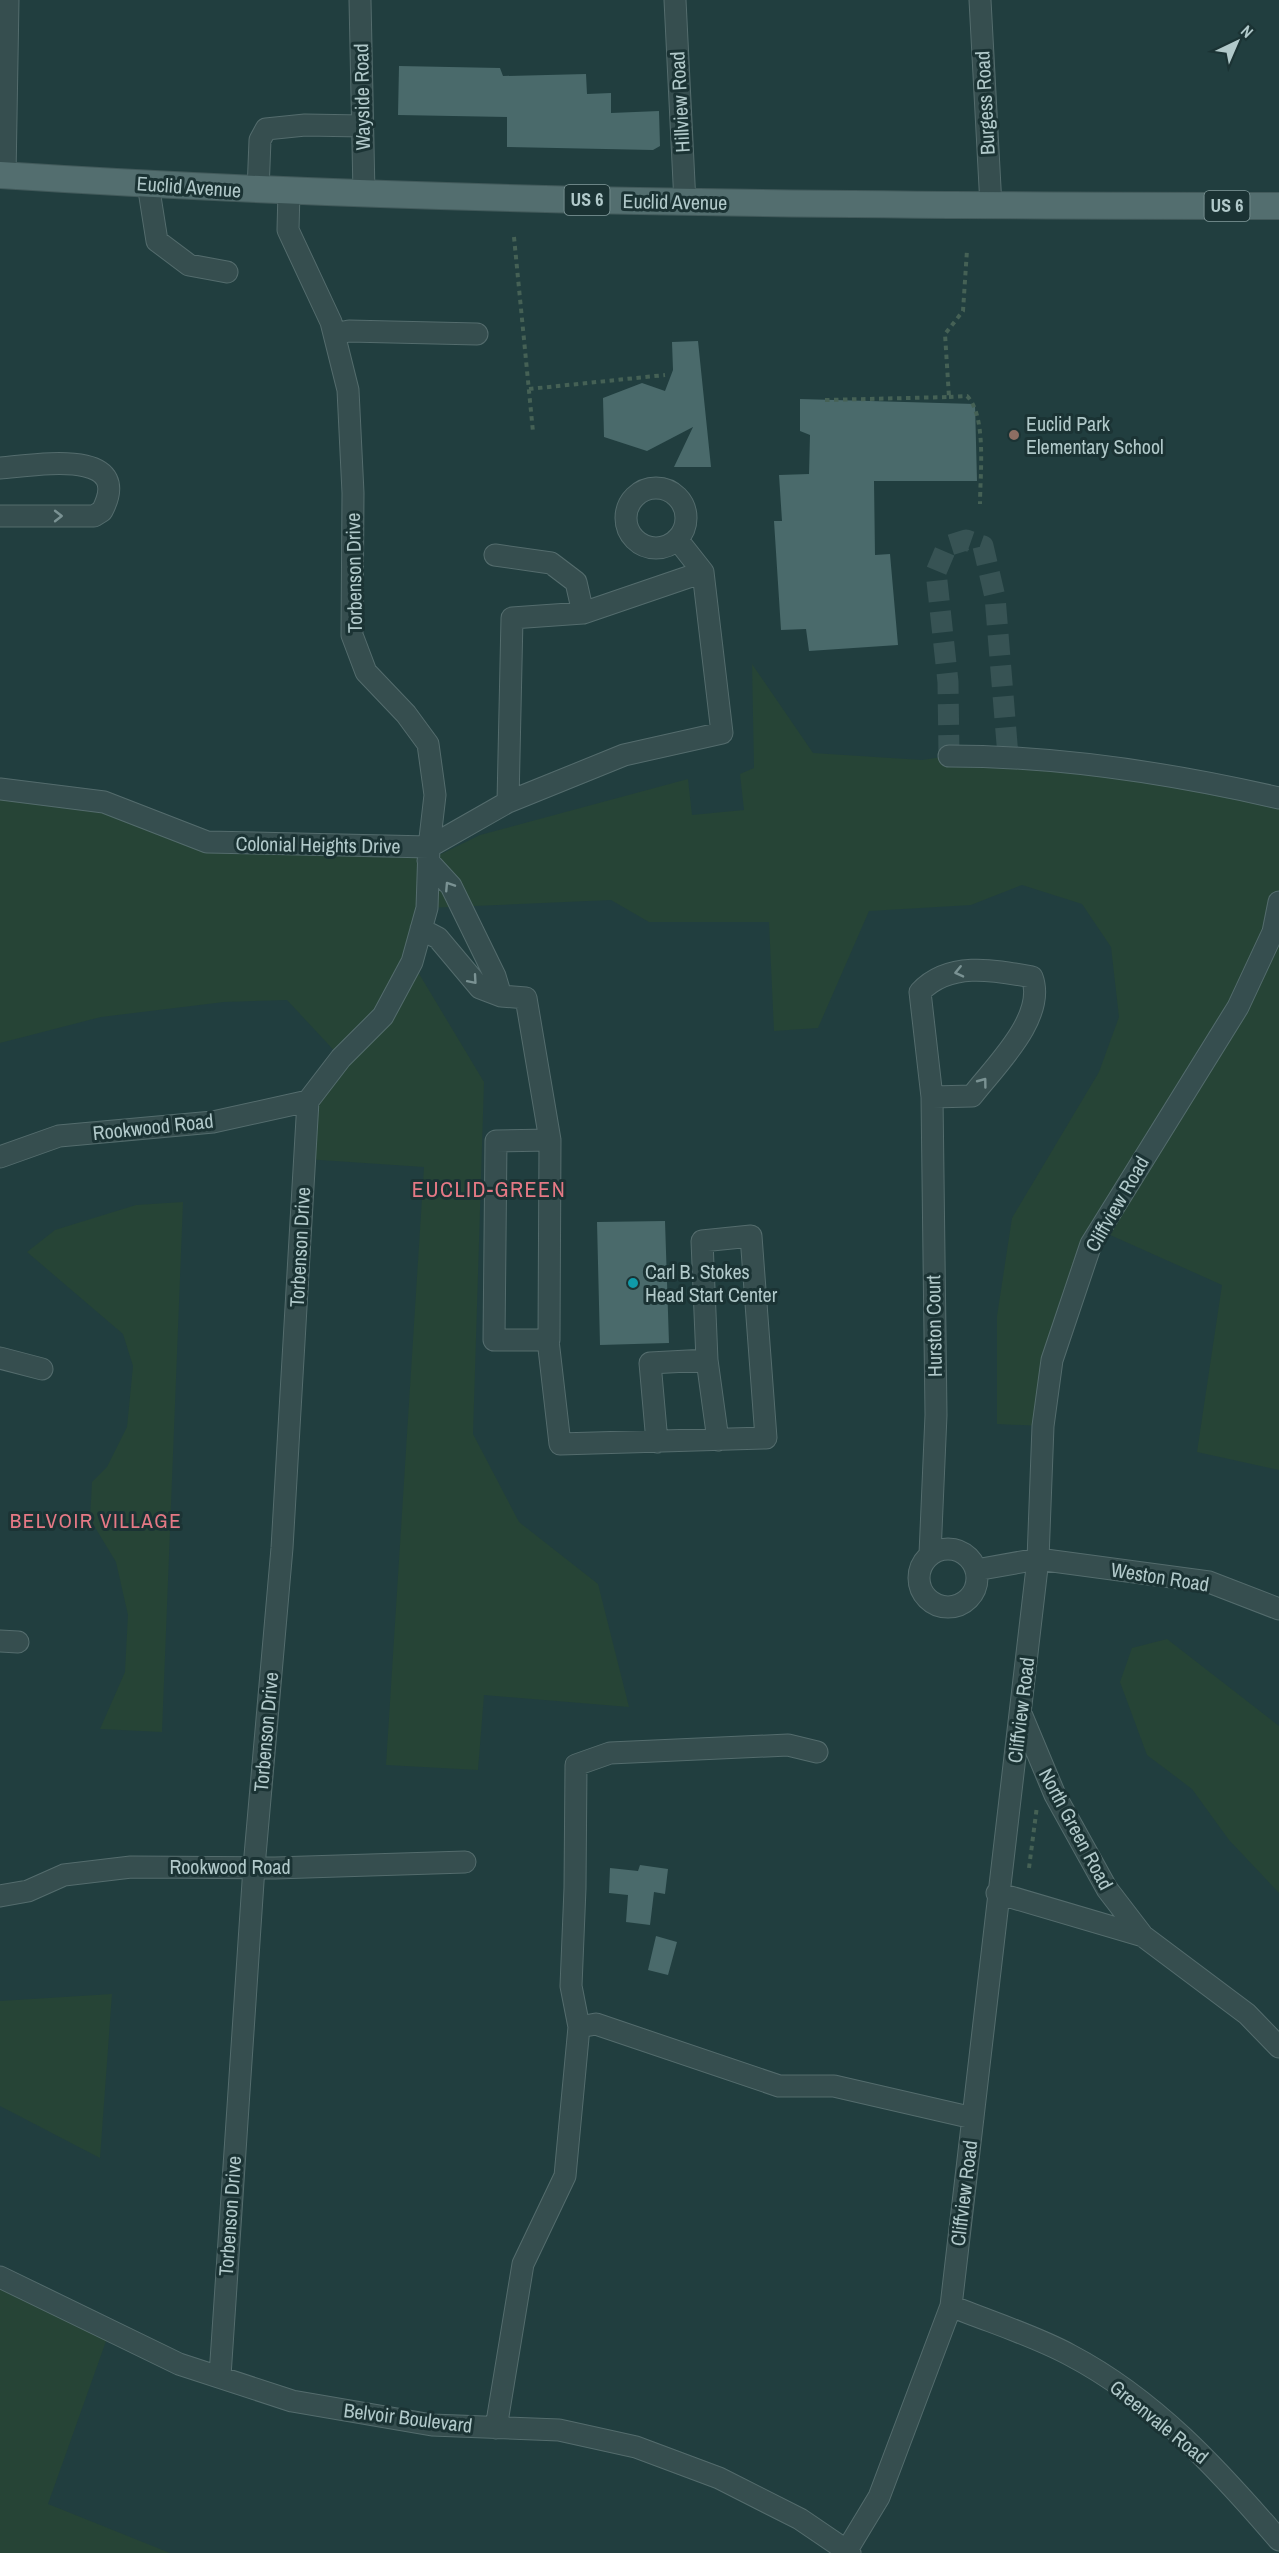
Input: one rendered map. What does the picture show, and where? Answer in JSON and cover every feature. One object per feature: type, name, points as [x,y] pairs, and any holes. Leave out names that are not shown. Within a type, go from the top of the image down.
[{"type":"main road","name":"Euclid Avenue","points":[[3,175],[258,191],[685,203],[1279,206]]},
{"type":"street","points":[[3,175],[8,0]]},
{"type":"street","name":"Wayside Road","points":[[360,0],[364,193]]},
{"type":"street","name":"Hillview Road","points":[[675,0],[685,203]]},
{"type":"street","name":"Burgess Road","points":[[980,0],[991,206]]},
{"type":"street","points":[[258,191],[260,140],[266,129],[305,125],[363,126]]},
{"type":"street","points":[[148,184],[157,241],[189,266],[227,272]]},
{"type":"street","name":"Torbenson Drive","points":[[220,2376],[254,1867],[282,1548],[308,1101],[341,1058],[383,1016],[412,962],[427,908],[428,854],[435,795],[428,744],[406,714],[366,672],[352,635],[354,494],[348,402],[331,322],[288,230],[288,191]]},
{"type":"street","points":[[334,334],[349,332],[477,334]]},
{"type":"street","points":[[0,468],[82,463],[97,469],[106,478],[108,492],[102,511],[94,516],[0,516]]},
{"type":"street","points":[[501,996],[495,976],[466,922],[451,886],[428,854],[508,802],[624,755],[722,733],[703,572],[677,539]]},
{"type":"street","points":[[495,555],[551,563],[576,582],[583,613]]},
{"type":"street","points":[[508,802],[512,618],[583,613],[703,572]]},
{"type":"street","points":[[949,756],[1008,756],[1127,767],[1279,798]]},
{"type":"street","name":"Colonial Heights Drive","points":[[0,789],[104,802],[207,842],[428,854]]},
{"type":"street","name":"Cliffview Road","points":[[848,2552],[879,2497],[951,2306],[997,1893],[1022,1715],[1038,1559],[1043,1426],[1052,1360],[1091,1244],[1238,1006],[1273,932],[1279,902]]},
{"type":"street","points":[[454,957],[466,922]]},
{"type":"street","points":[[421,929],[438,939],[480,988],[501,996],[526,998],[550,1140],[548,1340],[560,1444],[657,1442],[718,1440],[766,1438],[751,1236],[702,1240],[707,1360],[718,1440]]},
{"type":"street","name":"Hurston Court","points":[[932,1097],[972,1096],[1032,1015],[1036,989],[1032,977],[978,969],[967,970],[929,982],[920,992],[932,1097],[936,1415],[930,1554],[919,1570],[918,1580],[921,1590],[934,1604],[943,1607],[962,1604],[975,1589],[976,1570]]},
{"type":"street","name":"Rookwood Road","points":[[0,1157],[59,1136],[213,1122],[308,1101]]},
{"type":"street","points":[[548,1340],[494,1340],[496,1141],[550,1140]]},
{"type":"street","points":[[0,1358],[42,1369]]},
{"type":"street","points":[[657,1442],[650,1363],[707,1360]]},
{"type":"street","points":[[930,1554],[948,1548],[957,1550],[972,1561],[976,1570],[1038,1559]]},
{"type":"street","name":"Weston Road","points":[[1038,1559],[1209,1582],[1279,1609]]},
{"type":"street","name":"North Green Road","points":[[1022,1715],[1055,1795],[1107,1889],[1143,1936],[1247,2014],[1279,2047]]},
{"type":"street","points":[[496,2428],[524,2264],[565,2176],[579,2027],[571,1986],[576,1765],[610,1753],[788,1745],[817,1752]]},
{"type":"street","name":"Rookwood Road","points":[[0,1896],[28,1891],[64,1875],[131,1867],[465,1863]]},
{"type":"street","name":"North Green Road","points":[[997,1893],[1143,1936]]},
{"type":"street","points":[[579,2027],[596,2024],[779,2086],[834,2086],[973,2118]]},
{"type":"street","name":"Belvoir Boulevard","points":[[0,2277],[179,2364],[291,2401],[432,2425],[559,2430],[636,2447],[719,2478],[800,2519],[848,2552]]},
{"type":"street","name":"Greenvale Road","points":[[951,2306],[1070,2355],[1133,2395],[1200,2451],[1279,2540]]},
{"type":"path","points":[[514,237],[533,432]]},
{"type":"path","points":[[949,397],[945,334],[963,311],[966,250]]},
{"type":"path","points":[[529,389],[665,375]]},
{"type":"path","points":[[825,400],[967,396],[974,402],[979,417],[980,504]]},
{"type":"path","points":[[1029,1868],[1037,1806]]},
{"type":"green space","points":[[752,664],[813,753],[922,760],[949,756],[1279,798],[1279,1470],[1197,1452],[1222,1285],[1099,1230],[1043,1426],[997,1424],[997,1316],[1012,1218],[1099,1072],[1119,1017],[1111,947],[1082,904],[1022,885],[971,905],[869,911],[818,1028],[774,1031],[769,922],[649,922],[611,900],[427,908],[412,962],[484,1082],[473,1434],[519,1522],[598,1584],[629,1707],[484,1695],[478,1770],[386,1765],[424,1167],[305,1159],[308,1101],[341,1058],[287,1000],[224,1002],[101,1017],[0,1043],[0,789],[104,802],[207,842],[429,847],[429,860],[480,835],[688,779],[692,815],[744,810],[740,774],[754,768]]},
{"type":"green space","points":[[183,1202],[162,1732],[100,1729],[125,1672],[128,1615],[116,1562],[90,1519],[92,1482],[107,1467],[127,1427],[133,1366],[123,1334],[27,1252],[55,1230],[136,1205]]},
{"type":"green space","points":[[1167,1639],[1279,1726],[1279,1893],[1229,1840],[1192,1789],[1147,1755],[1120,1682],[1132,1648]]},
{"type":"green space","points":[[112,1994],[100,2158],[0,2106],[0,2001]]},
{"type":"green space","points":[[0,2277],[110,2330],[48,2504],[170,2553],[0,2553]]},
{"type":"building","points":[[399,66],[500,68],[503,76],[586,74],[587,94],[611,93],[611,113],[659,111],[660,146],[653,150],[507,147],[507,117],[398,115]]},
{"type":"building","points":[[698,341],[711,467],[674,467],[693,427],[647,451],[604,437],[603,398],[642,383],[665,391],[673,370],[672,342]]},
{"type":"building","points":[[800,399],[975,404],[977,481],[874,481],[875,555],[890,554],[898,645],[809,651],[806,629],[781,630],[774,521],[782,521],[779,475],[809,474],[810,435],[800,431]]},
{"type":"building","name":"Carl B. Stokes Head Start Center","points":[[665,1221],[669,1343],[600,1345],[597,1222]]},
{"type":"building","points":[[640,1865],[668,1869],[665,1894],[654,1892],[650,1925],[626,1922],[628,1895],[609,1893],[610,1868],[638,1871]]},
{"type":"building","points":[[656,1936],[677,1942],[668,1975],[648,1970]]},
{"type":"tunnel","points":[[949,756],[948,682],[936,572],[947,546],[966,540],[983,546],[995,597],[1008,756]]},
{"type":"place","name":"Euclid Park Elementary School","points":[[1014,435]]},
{"type":"place","name":"Carl B. Stokes Head Start Center","points":[[633,1283]]},
{"type":"district","name":"EUCLID-GREEN","points":[[489,1189]]},
{"type":"district","name":"BELVOIR VILLAGE","points":[[96,1521]]}]
